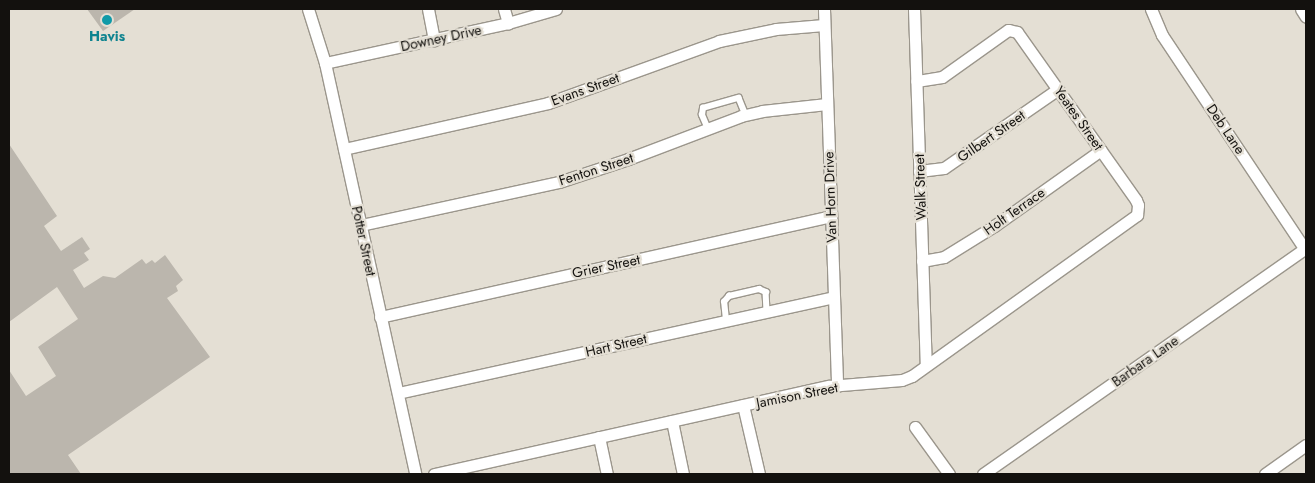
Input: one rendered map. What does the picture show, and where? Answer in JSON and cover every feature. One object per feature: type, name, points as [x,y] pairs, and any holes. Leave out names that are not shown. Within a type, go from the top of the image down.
[{"type":"street","name":"Potter Street","points":[[308,9],[325,63],[415,474]]},
{"type":"street","points":[[428,9],[434,40]]},
{"type":"street","points":[[504,9],[508,23]]},
{"type":"street","name":"Downey Drive","points":[[325,63],[508,23],[556,9]]},
{"type":"street","name":"Van Horn Drive","points":[[824,9],[837,386]]},
{"type":"street","name":"Walk Street","points":[[914,9],[926,365]]},
{"type":"street","name":"Deb Lane","points":[[1151,9],[1162,34],[1305,248]]},
{"type":"street","points":[[1301,9],[1306,17]]},
{"type":"street","name":"Evans Street","points":[[344,149],[548,103],[719,41],[776,29],[824,25]]},
{"type":"street","name":"Yeates Street","points":[[916,81],[942,77],[1008,30],[1017,32],[1036,56],[1136,200],[1138,208]]},
{"type":"street","name":"Gilbert Street","points":[[919,171],[937,170],[952,163],[1058,89]]},
{"type":"street","name":"Fenton Street","points":[[361,225],[559,182],[628,159],[706,128],[746,115],[827,104]]},
{"type":"street","name":"Holt Terrace","points":[[922,261],[944,257],[994,226],[1101,150]]},
{"type":"street","name":"Jamison Street","points":[[434,474],[837,386],[902,380],[1134,219],[1138,208]]},
{"type":"street","name":"Grier Street","points":[[380,316],[831,216]]},
{"type":"street","name":"Barbara Lane","points":[[983,474],[1305,248]]},
{"type":"street","name":"Hart Street","points":[[398,393],[834,297]]},
{"type":"street","points":[[743,405],[759,474]]},
{"type":"street","points":[[672,421],[683,474]]},
{"type":"street","points":[[915,427],[949,474]]},
{"type":"street","points":[[599,437],[607,474]]},
{"type":"street","points":[[1265,474],[1306,445]]},
{"type":"lane","points":[[706,128],[702,115],[703,108],[736,97],[742,99],[746,115]]},
{"type":"lane","points":[[726,320],[724,302],[729,296],[759,289],[766,292],[767,311]]},
{"type":"building","name":"Havis","points":[[87,9],[135,9],[103,31]]},
{"type":"building","points":[[9,144],[57,216],[44,226],[61,251],[82,237],[90,249],[84,253],[89,260],[73,270],[84,288],[103,276],[115,278],[142,259],[146,264],[152,260],[155,263],[165,255],[183,280],[176,286],[178,291],[167,298],[210,357],[68,455],[81,474],[9,474],[9,370],[26,396],[56,376],[38,347],[78,319],[57,287],[9,322]]},
{"type":"place","name":"Havis","points":[[107,20]]}]
